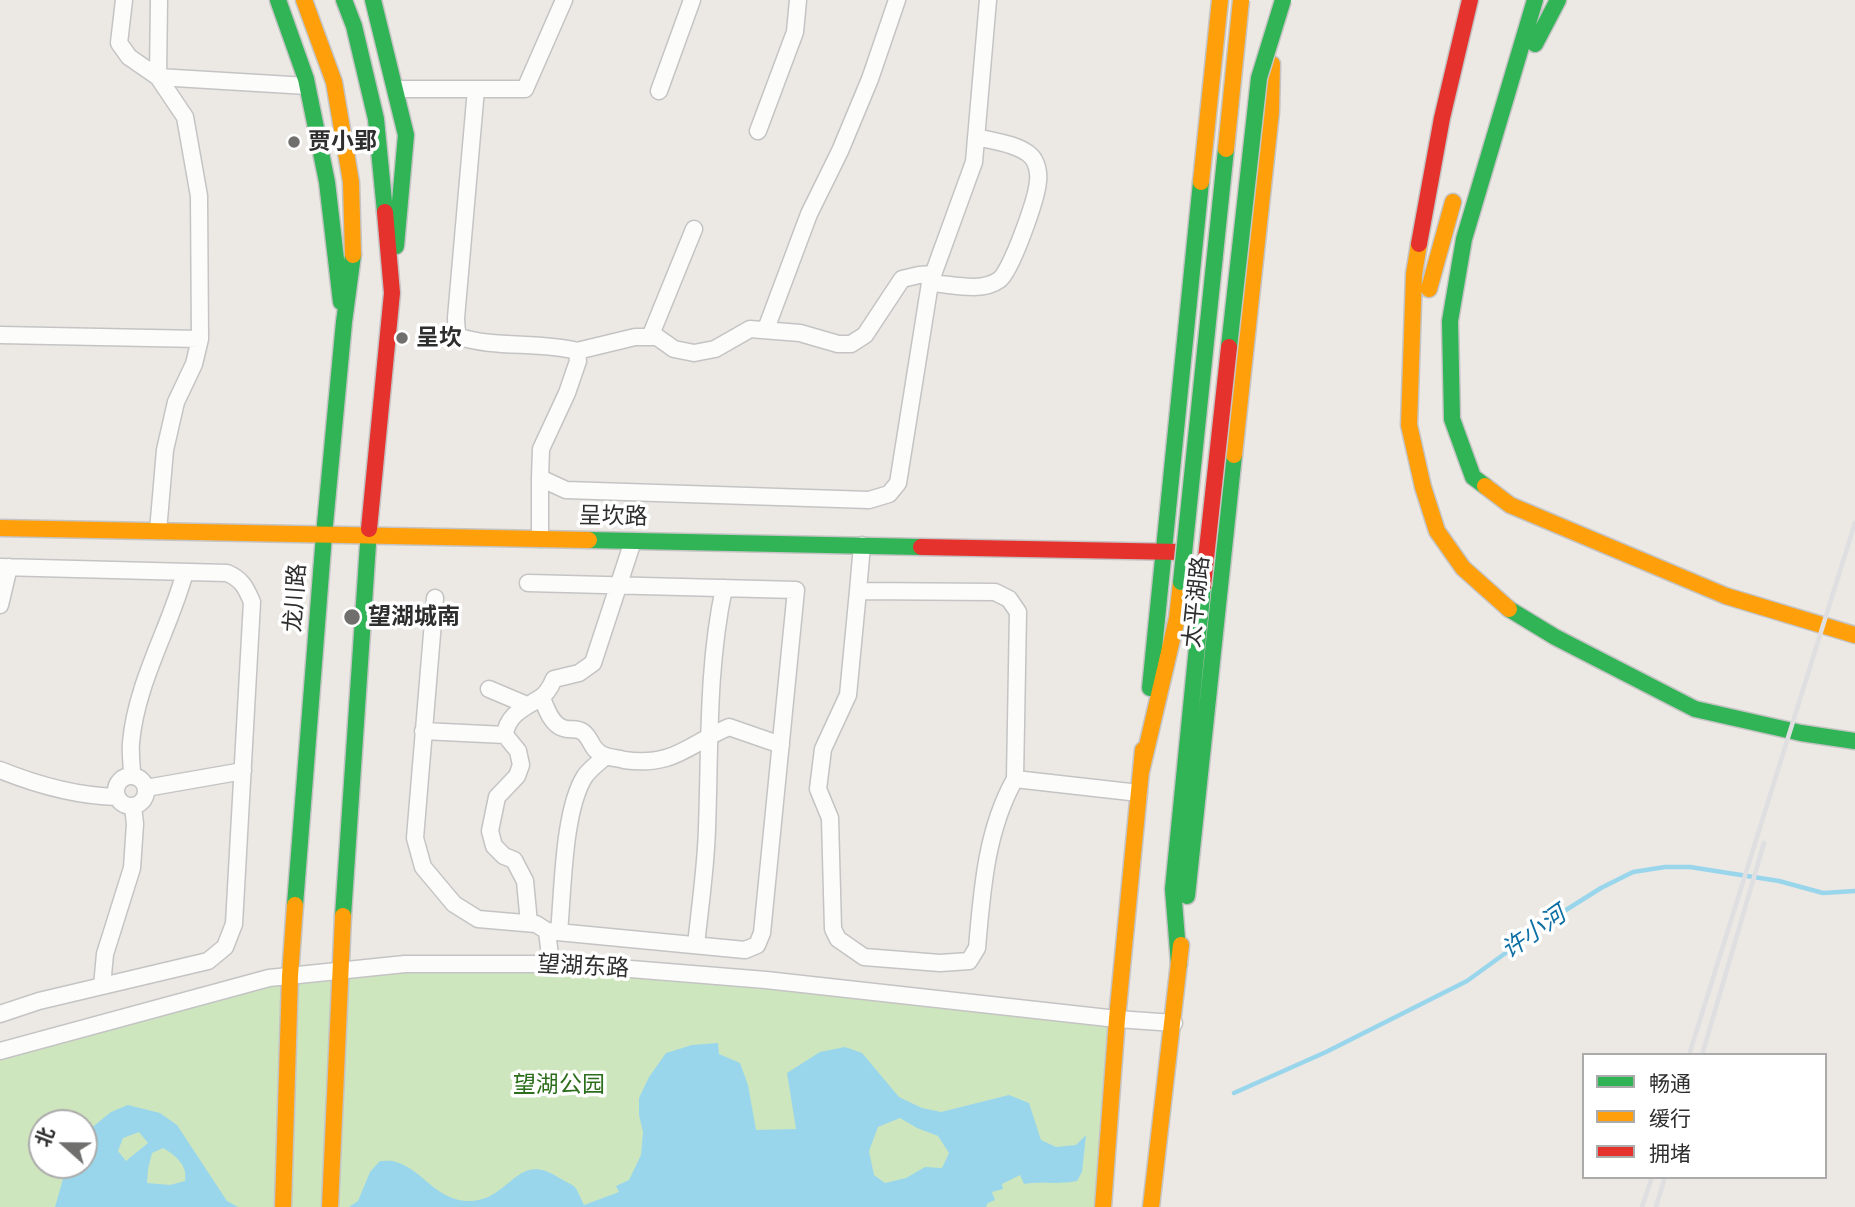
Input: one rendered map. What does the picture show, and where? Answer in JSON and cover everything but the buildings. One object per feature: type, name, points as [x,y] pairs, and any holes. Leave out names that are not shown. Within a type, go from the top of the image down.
[{"type":"main road","points":[[278,0],[307,86],[327,182],[344,322]]},
{"type":"main road","name":"龙川路","points":[[283,1207],[290,976],[324,535],[344,322],[353,262],[351,181],[334,82],[304,0]]},
{"type":"main road","points":[[344,0],[354,26],[376,119],[392,293]]},
{"type":"main road","points":[[330,1207],[340,970],[368,536],[406,135],[373,0]]},
{"type":"main road","name":"太平湖路","points":[[1103,1207],[1117,1019],[1220,0]]},
{"type":"main road","points":[[1141,772],[1177,618],[1241,0]]},
{"type":"main road","name":"太平湖路","points":[[1151,1207],[1174,1023],[1271,112],[1273,0]]},
{"type":"main road","points":[[1179,964],[1173,889],[1203,586],[1259,78],[1283,0]]},
{"type":"main road","points":[[1470,0],[1442,118],[1414,274],[1409,425],[1423,487],[1437,531],[1463,568],[1508,608],[1555,636],[1695,709],[1801,733],[1855,741]]},
{"type":"main road","points":[[1535,0],[1464,239],[1450,321],[1452,419],[1473,477],[1510,505],[1726,596],[1855,635]]},
{"type":"main road","points":[[1501,110],[1558,0]]},
{"type":"main road","points":[[1411,368],[1426,299],[1456,193]]},
{"type":"main road","name":"呈坎路","points":[[0,528],[1165,551],[1225,557]]},
{"type":"street","points":[[124,0],[119,43],[129,57],[158,77],[185,117],[199,196],[200,338],[194,364],[176,402],[170,426],[165,450],[158,531]]},
{"type":"street","points":[[158,77],[159,0]]},
{"type":"street","points":[[395,89],[525,89],[564,0]]},
{"type":"street","points":[[659,91],[692,0]]},
{"type":"street","points":[[758,131],[795,32],[798,0]]},
{"type":"street","points":[[766,329],[809,214],[840,151],[870,79],[897,0]]},
{"type":"street","points":[[540,478],[566,490],[869,500],[888,494],[898,483],[932,279],[974,162],[988,0]]},
{"type":"street","points":[[158,77],[307,86]]},
{"type":"street","points":[[476,89],[456,318],[457,336],[471,341],[555,345],[577,351],[635,337],[657,337],[674,349],[694,353],[715,349],[750,328],[800,333],[838,344],[851,344],[865,335],[902,279],[919,275],[985,287],[1001,280],[1012,261],[1038,183],[1038,168],[1032,156],[1018,148],[976,137]]},
{"type":"street","points":[[650,337],[694,229]]},
{"type":"street","points":[[0,335],[200,338]]},
{"type":"street","points":[[540,539],[541,449],[567,393],[578,360],[577,351]]},
{"type":"street","points":[[505,735],[509,720],[534,701],[554,679],[579,673],[593,663],[633,541]]},
{"type":"street","points":[[859,591],[995,592],[1009,599],[1018,611],[1015,779],[997,819],[989,852],[977,948],[969,961],[940,963],[864,957],[838,939],[833,929],[830,818],[818,789],[823,749],[848,695],[862,545]]},
{"type":"street","points":[[0,605],[5,567],[227,573],[238,577],[253,602],[234,924],[225,947],[208,961],[0,1014]]},
{"type":"street","points":[[132,775],[131,744],[135,716],[176,607],[186,572]]},
{"type":"street","points":[[435,598],[415,838],[423,867],[454,904],[478,919],[536,924],[553,932],[745,950],[757,945],[762,933],[796,590],[528,583]]},
{"type":"street","points":[[696,945],[707,831],[711,674],[724,588]]},
{"type":"street","points":[[489,689],[534,701],[562,728],[579,729],[588,736],[592,748],[605,757],[659,762],[729,727],[781,745]]},
{"type":"street","points":[[423,731],[505,735],[518,751],[521,765],[517,776],[497,797],[490,831],[494,846],[504,856],[514,860],[525,881],[529,923]]},
{"type":"street","points":[[551,964],[567,838],[575,803],[585,775],[605,757]]},
{"type":"street","points":[[146,788],[243,771]]},
{"type":"street","points":[[2,775],[94,797],[117,797]]},
{"type":"street","points":[[132,775],[141,779],[146,788],[145,798],[138,805],[123,805],[117,797],[118,782],[132,775]]},
{"type":"street","points":[[1015,779],[1139,793]]},
{"type":"street","points":[[102,986],[105,954],[132,868],[135,824],[133,806]]},
{"type":"street","name":"望湖东路","points":[[0,1051],[270,978],[405,964],[551,964],[766,980],[1174,1023]]},
{"type":"green space","name":"望湖公园","points":[[569,964],[1117,1019],[1103,1207],[0,1207],[0,1051],[269,978]]},
{"type":"water","points":[[718,1043],[719,1054],[740,1063],[748,1085],[756,1130],[796,1129],[787,1073],[820,1052],[845,1047],[862,1053],[899,1097],[922,1108],[941,1112],[1009,1095],[1029,1103],[1041,1140],[1056,1147],[1076,1145],[1086,1135],[1082,1172],[1077,1181],[1063,1183],[1024,1184],[1020,1175],[1002,1184],[1003,1189],[992,1192],[995,1200],[986,1207],[349,1207],[358,1201],[370,1172],[380,1161],[394,1161],[406,1166],[439,1191],[459,1200],[484,1199],[522,1173],[532,1170],[543,1170],[572,1185],[584,1205],[619,1192],[616,1186],[629,1180],[641,1155],[643,1132],[639,1098],[649,1077],[666,1053],[692,1045]],"holes":[[[900,1118],[938,1136],[949,1153],[942,1168],[925,1167],[906,1178],[885,1183],[874,1175],[869,1151],[878,1127]]]},
{"type":"water","points":[[128,1105],[160,1113],[177,1125],[227,1201],[238,1207],[55,1207],[63,1179],[98,1179],[98,1123],[111,1112]],"holes":[[[139,1132],[148,1143],[126,1161],[118,1151],[123,1138]],[[163,1148],[176,1157],[185,1170],[185,1181],[170,1185],[147,1183],[152,1153]]]},
{"type":"waterway","name":"许小河","points":[[1234,1093],[1326,1052],[1467,981],[1558,915],[1633,872],[1665,867],[1690,867],[1779,881],[1823,893],[1855,891]]},
{"type":"railway","points":[[1690,1053],[1855,523]]},
{"type":"railway","points":[[1703,1053],[1764,843]]},
{"type":"railway","points":[[1642,1207],[1651,1179]]},
{"type":"railway","points":[[1656,1207],[1664,1179]]},
{"type":"traffic: fast","points":[[278,0],[306,79],[327,182],[341,302]]},
{"type":"traffic: fast","points":[[344,0],[354,26],[376,119],[385,212]]},
{"type":"traffic: fast","points":[[373,0],[406,135],[396,246]]},
{"type":"traffic: fast","points":[[1229,347],[1259,78],[1283,0]]},
{"type":"traffic: fast","points":[[1485,486],[1473,477],[1452,419],[1450,321],[1464,239],[1535,0]]},
{"type":"traffic: fast","points":[[1535,44],[1558,0]]},
{"type":"traffic: fast","points":[[1181,582],[1226,149]]},
{"type":"traffic: fast","points":[[1150,688],[1201,182]]},
{"type":"traffic: fast","points":[[295,905],[324,535],[353,255]]},
{"type":"traffic: fast","points":[[1187,896],[1234,455]]},
{"type":"traffic: fast","points":[[343,916],[369,529]]},
{"type":"traffic: fast","points":[[589,540],[921,547]]},
{"type":"traffic: fast","points":[[1179,964],[1173,889],[1203,586]]},
{"type":"traffic: fast","points":[[1509,609],[1555,637],[1695,709],[1801,733],[1855,741]]},
{"type":"traffic: slow","points":[[304,0],[334,82],[351,182],[353,255]]},
{"type":"traffic: slow","points":[[1201,182],[1220,0]]},
{"type":"traffic: slow","points":[[1226,149],[1241,0]]},
{"type":"traffic: slow","points":[[1234,455],[1271,112],[1272,64]]},
{"type":"traffic: slow","points":[[1429,289],[1453,202]]},
{"type":"traffic: slow","points":[[1419,244],[1414,274],[1409,425],[1423,487],[1437,531],[1463,568],[1509,609]]},
{"type":"traffic: slow","points":[[1485,486],[1510,505],[1726,596],[1855,635]]},
{"type":"traffic: slow","points":[[0,528],[589,540]]},
{"type":"traffic: slow","points":[[1141,772],[1177,618],[1181,582]]},
{"type":"traffic: slow","points":[[1103,1207],[1117,1019],[1143,750]]},
{"type":"traffic: slow","points":[[283,1207],[290,976],[295,905]]},
{"type":"traffic: slow","points":[[330,1207],[343,916]]},
{"type":"traffic: slow","points":[[1151,1207],[1181,945]]},
{"type":"traffic: jam","points":[[1419,244],[1442,118],[1470,0]]},
{"type":"traffic: jam","points":[[369,529],[392,293],[385,212]]},
{"type":"traffic: jam","points":[[1203,586],[1229,347]]},
{"type":"traffic: jam","points":[[921,547],[1180,552]]},
{"type":"place","name":"贾小郢","points":[[294,142]]},
{"type":"place","name":"呈坎","points":[[402,338]]},
{"type":"place","name":"望湖城南","points":[[352,617]]}]
